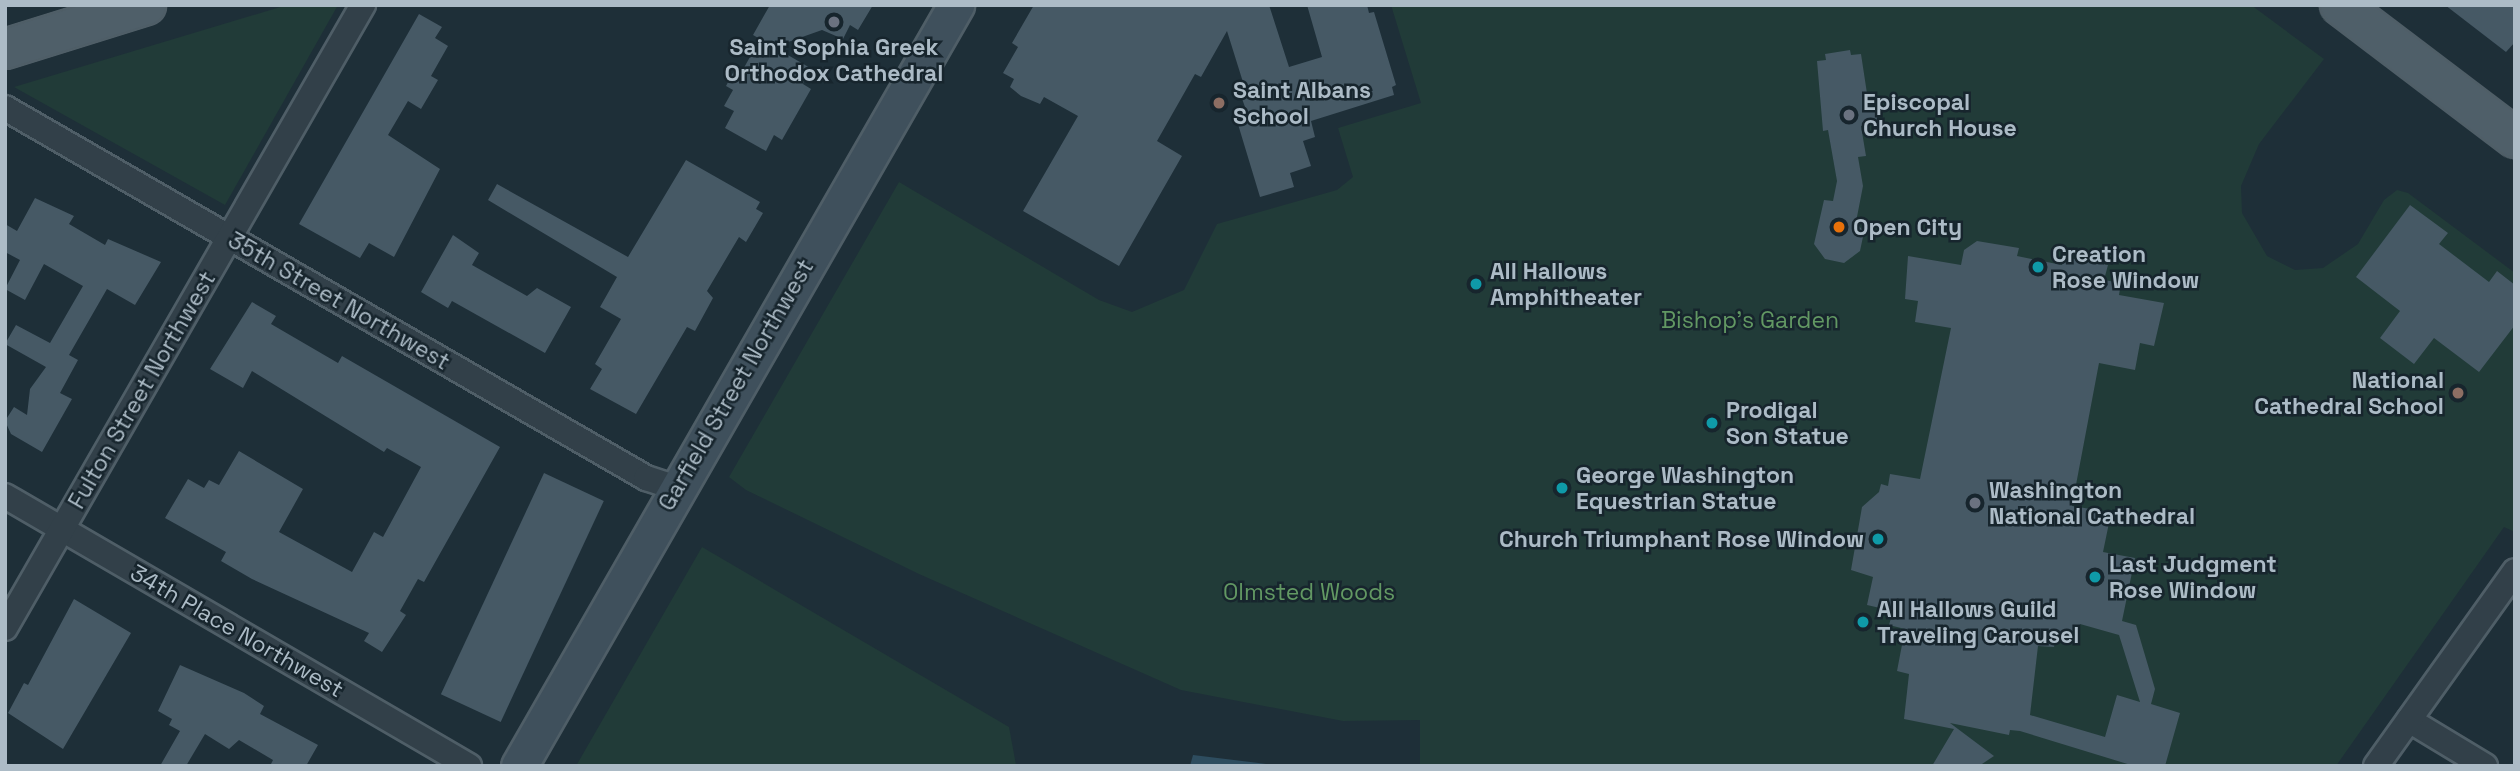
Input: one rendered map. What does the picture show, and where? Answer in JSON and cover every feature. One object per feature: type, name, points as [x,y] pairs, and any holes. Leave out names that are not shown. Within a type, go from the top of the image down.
[{"type":"main road","points":[[5,49],[146,5]]},
{"type":"main road","name":"Garfield Street Northwest","points":[[519,766],[676,488],[956,5]]},
{"type":"main road","points":[[2340,5],[2515,138]]},
{"type":"street","name":"Fulton Street Northwest","points":[[5,628],[363,5]]},
{"type":"street","name":"35th Street Northwest","points":[[5,108],[646,478],[676,488]]},
{"type":"street","name":"34th Place Northwest","points":[[5,496],[469,766]]},
{"type":"street","points":[[2376,766],[2515,570]]},
{"type":"street","points":[[2409,720],[2485,766]]},
{"type":"green space","points":[[287,5],[338,5],[225,205],[14,87]]},
{"type":"green space","points":[[1391,5],[2251,5],[2324,59],[2259,144],[2241,186],[2242,213],[2267,256],[2295,270],[2323,268],[2358,244],[2384,200],[2397,190],[2408,193],[2515,273],[2515,532],[2504,527],[2336,766],[1420,766],[1420,720],[1343,721],[1181,690],[919,574],[746,490],[729,477],[899,182],[1099,300],[1132,312],[1184,290],[1217,224],[1337,190],[1353,177],[1338,128],[1421,103]]},
{"type":"green space","points":[[702,547],[1009,727],[1016,765],[576,766]]},
{"type":"water","points":[[1193,755],[1275,765],[1190,766]]},
{"type":"building","points":[[770,5],[873,5],[858,30],[850,25],[843,39],[822,30],[774,47],[812,69],[803,84],[811,89],[782,140],[774,135],[766,151],[725,128],[734,111],[724,106],[733,90],[726,86],[735,69],[741,73],[760,39],[753,35]]},
{"type":"building","points":[[1034,5],[1269,5],[1289,67],[1322,57],[1307,5],[1367,5],[1369,13],[1374,12],[1396,85],[1392,87],[1394,95],[1311,121],[1315,137],[1303,141],[1311,166],[1290,173],[1294,187],[1260,197],[1234,111],[1245,107],[1241,96],[1247,95],[1227,31],[1201,77],[1195,74],[1157,141],[1182,156],[1119,266],[1023,211],[1078,116],[1044,97],[1040,104],[1021,96],[1010,87],[1014,79],[1003,73],[1018,47],[1012,43]]},
{"type":"building","points":[[2445,5],[2515,5],[2515,42],[2506,52]]},
{"type":"building","points":[[419,14],[442,27],[435,38],[448,46],[431,76],[438,80],[421,109],[408,101],[388,135],[440,169],[394,257],[369,243],[360,258],[299,224]]},
{"type":"building","points":[[1850,50],[1851,55],[1861,54],[1868,100],[1874,99],[1878,123],[1861,126],[1866,156],[1858,157],[1863,186],[1856,222],[1864,232],[1860,251],[1844,263],[1825,259],[1814,244],[1824,200],[1833,201],[1837,181],[1828,130],[1823,131],[1817,61],[1826,60],[1825,54]]},
{"type":"building","points":[[686,160],[760,202],[756,209],[763,213],[746,242],[739,237],[707,291],[713,298],[695,331],[687,327],[636,414],[590,389],[602,369],[595,364],[621,319],[600,307],[617,277],[488,200],[497,184],[628,257]]},
{"type":"building","points":[[35,198],[74,216],[69,224],[105,245],[108,239],[161,262],[135,305],[107,289],[69,355],[78,360],[60,393],[72,399],[42,452],[11,434],[5,421],[14,407],[27,415],[30,389],[46,367],[5,344],[16,325],[50,343],[83,286],[44,264],[25,300],[5,289],[20,260],[5,252],[5,224],[17,231]]},
{"type":"building","points":[[2410,205],[2448,233],[2439,244],[2489,282],[2497,271],[2515,285],[2515,325],[2479,372],[2434,338],[2414,364],[2380,338],[2400,311],[2356,277]]},
{"type":"building","points":[[453,235],[479,253],[472,265],[527,296],[537,288],[571,307],[545,353],[452,301],[448,308],[421,292]]},
{"type":"building","name":"Washington National Cathedral","points":[[1977,241],[2019,248],[2017,256],[2062,265],[2064,257],[2108,265],[2104,280],[2121,283],[2119,295],[2164,303],[2154,346],[2140,343],[2135,370],[2099,363],[2072,506],[2103,511],[2101,521],[2109,523],[2103,552],[2135,558],[2122,621],[2136,625],[2155,689],[2151,704],[2180,713],[2165,766],[2134,766],[2020,731],[2010,730],[2009,735],[1950,723],[1994,756],[1979,766],[1932,766],[1954,729],[1904,719],[1909,674],[1897,671],[1905,629],[1889,625],[1893,611],[1867,605],[1873,577],[1851,570],[1862,507],[1879,492],[1881,484],[1888,486],[1890,474],[1920,479],[1951,328],[1915,322],[1918,301],[1905,299],[1908,256],[1961,265],[1964,250]],"holes":[[[2080,624],[2119,635],[2140,702],[2117,695],[2105,737],[2030,715],[2038,646],[2054,647],[2057,633],[2078,637]]]},
{"type":"building","points":[[252,302],[276,316],[271,324],[338,363],[342,356],[500,447],[424,582],[418,579],[400,611],[406,615],[382,652],[364,641],[369,633],[252,579],[221,561],[226,552],[165,518],[188,479],[204,488],[209,480],[219,485],[239,451],[303,489],[279,532],[352,572],[374,532],[383,537],[421,467],[387,448],[384,452],[252,371],[243,388],[210,369]]},
{"type":"building","points":[[544,473],[604,501],[501,722],[441,694]]},
{"type":"building","points":[[74,599],[131,633],[63,749],[8,713],[24,683],[28,685]]},
{"type":"building","points":[[180,665],[244,693],[264,706],[260,714],[318,745],[306,766],[270,766],[273,760],[239,740],[229,749],[205,734],[186,766],[160,766],[180,731],[169,725],[172,719],[158,711]]},
{"type":"place","name":"Saint Sophia Greek Orthodox Cathedral","points":[[834,22]]},
{"type":"place","name":"Saint Albans School","points":[[1219,103]]},
{"type":"place","name":"Episcopal Church House","points":[[1849,115]]},
{"type":"place","name":"Open City","points":[[1839,227]]},
{"type":"place","name":"Creation Rose Window","points":[[2038,267]]},
{"type":"place","name":"All Hallows Amphitheater","points":[[1476,284]]},
{"type":"place","name":"National Cathedral School","points":[[2458,393]]},
{"type":"place","name":"Prodigal Son Statue","points":[[1712,423]]},
{"type":"place","name":"George Washington Equestrian Statue","points":[[1562,488]]},
{"type":"place","name":"Washington National Cathedral","points":[[1975,503]]},
{"type":"place","name":"Church Triumphant Rose Window","points":[[1878,539]]},
{"type":"place","name":"Last Judgment Rose Window","points":[[2095,577]]},
{"type":"place","name":"All Hallows Guild Traveling Carousel","points":[[1863,622]]},
{"type":"park label","name":"Bishop’s Garden","points":[[1750,320]]},
{"type":"park label","name":"Olmsted Woods","points":[[1309,592]]}]
